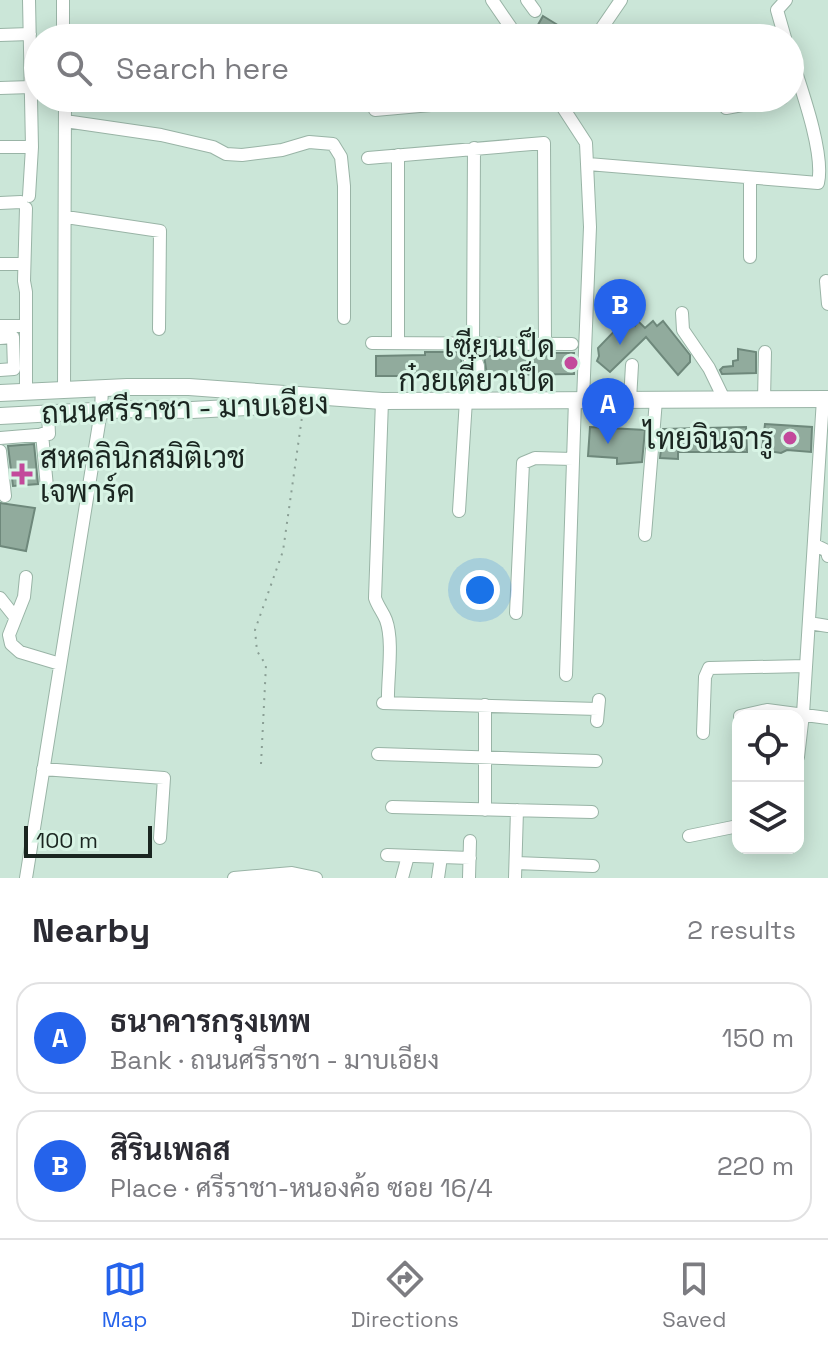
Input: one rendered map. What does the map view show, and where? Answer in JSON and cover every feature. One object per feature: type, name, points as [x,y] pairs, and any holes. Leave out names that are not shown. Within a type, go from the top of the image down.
[{"type":"main road","name":"ถนนศรีราชา - มาบเอียง","points":[[16,387],[64,391],[189,387],[377,401]]},
{"type":"main road","points":[[127,387],[118,394],[117,402],[131,409]]},
{"type":"main road","name":"ถนนศรีราชา - มาบเอียง","points":[[0,416],[377,401],[826,399]]},
{"type":"street","points":[[29,0],[30,24]]},
{"type":"street","points":[[63,0],[63,24]]},
{"type":"street","points":[[492,0],[508,24]]},
{"type":"street","points":[[605,24],[621,0]]},
{"type":"street","points":[[781,24],[777,10],[786,0]]},
{"type":"street","points":[[0,35],[24,34]]},
{"type":"street","points":[[0,88],[24,87]]},
{"type":"street","points":[[16,387],[22,326],[20,291],[24,281],[25,202],[32,147],[31,112]]},
{"type":"street","points":[[64,391],[65,112]]},
{"type":"street","points":[[566,675],[573,459],[590,227],[586,143],[568,112]]},
{"type":"street","points":[[588,164],[818,183],[820,173],[813,131],[804,112]]},
{"type":"street","points":[[65,121],[161,135],[213,147],[226,154],[282,150],[309,142],[333,144],[341,157],[344,186],[344,318]]},
{"type":"street","points":[[368,158],[544,143],[545,344]]},
{"type":"street","points":[[0,147],[32,147]]},
{"type":"street","points":[[459,511],[478,366],[473,348],[474,148]]},
{"type":"street","points":[[398,155],[398,343]]},
{"type":"street","points":[[750,178],[750,257]]},
{"type":"street","points":[[0,203],[25,202]]},
{"type":"street","points":[[66,217],[160,231],[159,329]]},
{"type":"street","points":[[0,264],[24,264]]},
{"type":"street","points":[[826,281],[828,304]]},
{"type":"street","points":[[682,313],[683,330],[709,368],[724,399]]},
{"type":"street","points":[[0,326],[22,326]]},
{"type":"street","points":[[0,338],[13,337],[14,369],[2,370]]},
{"type":"street","points":[[372,343],[473,348],[572,344]]},
{"type":"street","points":[[764,400],[765,352]]},
{"type":"street","points":[[630,400],[632,365]]},
{"type":"street","points":[[2,370],[16,387]]},
{"type":"street","points":[[26,878],[101,411],[102,388]]},
{"type":"street","points":[[803,710],[809,623],[824,551],[826,399]]},
{"type":"street","points":[[645,535],[656,400]]},
{"type":"street","points":[[377,401],[375,598],[380,612],[386,617],[390,656],[384,703],[598,710]]},
{"type":"street","points":[[0,438],[49,434],[48,414]]},
{"type":"street","points":[[42,434],[47,487]]},
{"type":"street","points":[[0,451],[5,496]]},
{"type":"street","points":[[516,613],[523,463],[535,458],[573,459]]},
{"type":"street","points":[[26,577],[24,597],[9,635],[11,644],[20,652],[60,664]]},
{"type":"street","points":[[0,598],[15,617]]},
{"type":"street","points":[[809,623],[828,626]]},
{"type":"street","points":[[703,733],[705,677],[709,668],[806,666]]},
{"type":"street","points":[[485,705],[485,810]]},
{"type":"street","points":[[804,714],[828,718]]},
{"type":"street","points":[[378,754],[596,761]]},
{"type":"street","points":[[43,769],[164,778],[160,838]]},
{"type":"street","points":[[392,807],[592,812]]},
{"type":"street","points":[[515,878],[517,810]]},
{"type":"street","points":[[689,836],[732,827]]},
{"type":"street","points":[[469,878],[470,841]]},
{"type":"street","points":[[387,855],[470,858]]},
{"type":"street","points":[[403,877],[408,856]]},
{"type":"street","points":[[438,878],[441,857]]},
{"type":"street","points":[[516,863],[593,866]]},
{"type":"street","points":[[234,878],[292,873],[316,878]]},
{"type":"path","points":[[261,764],[266,665],[257,651],[255,630],[283,551],[303,404]]},
{"type":"building","points":[[543,16],[556,24],[538,24]]},
{"type":"building","points":[[626,319],[635,326],[638,321],[645,328],[653,321],[657,326],[663,321],[690,355],[690,362],[678,375],[646,337],[610,372],[597,361],[598,348]]},
{"type":"building","points":[[738,349],[756,352],[756,373],[722,374],[720,370],[723,367],[733,366],[733,361],[738,360]]},
{"type":"building","points":[[425,352],[462,352],[460,376],[376,376],[376,356],[425,355]]},
{"type":"building","points":[[540,353],[574,353],[574,374],[487,375],[484,356],[540,356]]},
{"type":"building","points":[[765,424],[812,427],[811,452],[762,450]]},
{"type":"building","points":[[590,427],[645,430],[642,462],[617,464],[617,458],[588,456]]},
{"type":"building","points":[[746,427],[747,452],[678,452],[678,459],[660,458],[663,429]]},
{"type":"building","name":"สหคลินิกสมิติเวช เจพาร์ค","points":[[34,444],[38,484],[13,486],[8,446]]},
{"type":"building","points":[[0,503],[35,508],[26,551],[0,546]]},
{"type":"place","name":"สิรินเพลส","points":[[620,345]]},
{"type":"place","name":"เซียนเป็ด ก๋วยเตี๋ยวเป็ด","points":[[571,363]]},
{"type":"place","name":"ไทยจินจารู","points":[[790,438]]},
{"type":"place","name":"ธนาคารกรุงเทพ","points":[[608,444]]},
{"type":"place","name":"สหคลินิกสมิติเวช เจพาร์ค","points":[[22,474]]}]
